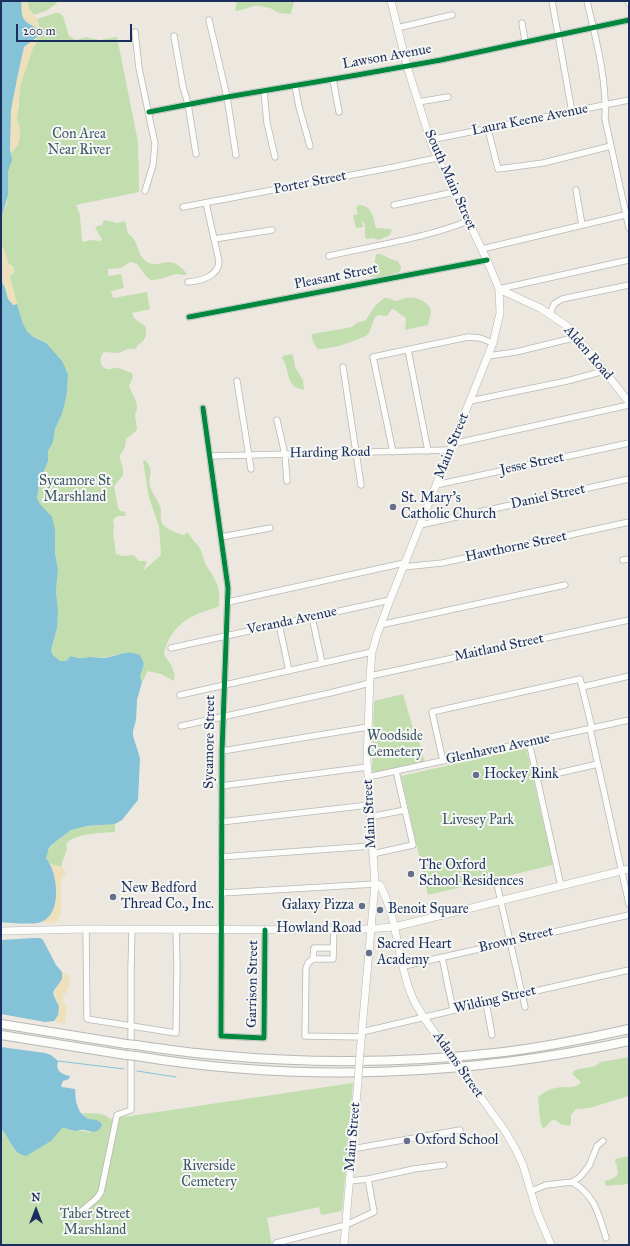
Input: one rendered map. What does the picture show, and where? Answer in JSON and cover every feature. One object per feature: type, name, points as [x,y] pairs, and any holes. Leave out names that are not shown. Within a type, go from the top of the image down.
[{"type":"highway","points":[[1,1024],[126,1044],[195,1053],[308,1061],[377,1061],[505,1052],[629,1029]]},
{"type":"highway","points":[[1,1035],[172,1062],[299,1072],[364,1072],[433,1069],[511,1061],[589,1049],[629,1040]]},
{"type":"main road","name":"South Main Street","points":[[391,1],[407,66],[430,140],[437,158],[482,249],[499,289],[500,310]]},
{"type":"main road","name":"Alden Road","points":[[499,289],[535,305],[567,326],[629,404]]},
{"type":"main road","name":"Main Street","points":[[344,1245],[374,884],[367,767],[372,652],[380,625],[493,343],[498,327],[500,310]]},
{"type":"main road","name":"Howland Road","points":[[1,931],[86,929],[334,930],[394,927],[629,869]]},
{"type":"main road","name":"Adams Street","points":[[374,884],[380,885],[383,890],[411,995],[423,1018],[446,1048],[513,1145],[521,1160],[537,1212],[551,1245]]},
{"type":"street","points":[[552,1],[572,112]]},
{"type":"street","points":[[587,1],[602,63],[606,105],[605,119],[629,228]]},
{"type":"street","points":[[397,28],[452,15]]},
{"type":"street","points":[[208,20],[227,97],[236,155]]},
{"type":"street","name":"Lawson Avenue","points":[[149,112],[407,66],[629,20]]},
{"type":"street","points":[[522,23],[526,41]]},
{"type":"street","points":[[135,32],[139,68],[155,144],[153,165],[145,191]]},
{"type":"street","points":[[174,36],[183,87],[188,104],[196,154]]},
{"type":"street","points":[[332,80],[339,112]]},
{"type":"street","points":[[295,86],[299,107],[310,146]]},
{"type":"street","points":[[264,91],[267,123],[275,157]]},
{"type":"street","points":[[418,102],[448,97]]},
{"type":"street","name":"Laura Keene Avenue","points":[[430,140],[629,100]]},
{"type":"street","points":[[488,129],[498,169],[543,163],[611,146]]},
{"type":"street","name":"Porter Street","points":[[183,207],[437,158]]},
{"type":"street","points":[[576,190],[582,225]]},
{"type":"street","points":[[394,205],[454,192]]},
{"type":"street","points":[[188,282],[201,280],[208,277],[214,273],[219,266],[206,203]]},
{"type":"street","points":[[482,249],[627,215]]},
{"type":"street","points":[[329,256],[419,237],[468,221]]},
{"type":"street","points":[[214,239],[272,230]]},
{"type":"street","name":"Pleasant Street","points":[[189,318],[487,260]]},
{"type":"street","points":[[499,289],[629,260]]},
{"type":"street","points":[[550,314],[554,304],[562,299],[629,285]]},
{"type":"street","points":[[393,452],[373,357],[474,336],[493,343]]},
{"type":"street","points":[[488,356],[516,352],[577,337]]},
{"type":"street","points":[[408,350],[428,451]]},
{"type":"street","points":[[343,367],[361,485]]},
{"type":"street","points":[[470,401],[567,381],[604,371]]},
{"type":"street","points":[[238,381],[251,469]]},
{"type":"street","name":"Harding Road","points":[[210,456],[428,451],[451,447],[629,404]]},
{"type":"street","name":"Sycamore Street","points":[[203,408],[227,577],[228,602],[222,717],[221,1036],[264,1038]]},
{"type":"street","points":[[277,420],[285,454],[287,481]]},
{"type":"street","name":"Jesse Street","points":[[436,485],[629,443]]},
{"type":"street","name":"Daniel Street","points":[[420,525],[629,479]]},
{"type":"street","name":"Hawthorne Street","points":[[228,602],[404,565],[442,563],[629,522]]},
{"type":"street","points":[[221,537],[270,528]]},
{"type":"street","points":[[380,625],[565,585]]},
{"type":"street","name":"Veranda Avenue","points":[[171,648],[390,600]]},
{"type":"street","points":[[312,616],[322,664]]},
{"type":"street","name":"Maitland Street","points":[[181,726],[323,695],[370,679],[629,620]]},
{"type":"street","points":[[279,624],[289,671]]},
{"type":"street","points":[[180,695],[372,652]]},
{"type":"street","points":[[582,687],[629,676]]},
{"type":"street","points":[[444,761],[432,712],[580,679],[629,904]]},
{"type":"street","name":"Glenhaven Avenue","points":[[368,777],[629,720]]},
{"type":"street","points":[[222,751],[368,726]]},
{"type":"street","points":[[529,742],[561,886]]},
{"type":"street","points":[[537,778],[598,764]]},
{"type":"street","points":[[221,786],[367,767]]},
{"type":"street","points":[[372,854],[413,845],[396,771]]},
{"type":"street","points":[[221,822],[369,806]]},
{"type":"street","points":[[370,817],[405,810]]},
{"type":"street","points":[[221,857],[371,846]]},
{"type":"street","points":[[496,880],[525,1007]]},
{"type":"street","points":[[221,892],[374,884]]},
{"type":"street","name":"Brown Street","points":[[404,966],[629,915]]},
{"type":"street","points":[[86,929],[87,1019],[176,1032],[176,929]]},
{"type":"street","points":[[78,1214],[97,1198],[100,1192],[117,1115],[130,1110],[132,929]]},
{"type":"street","name":"Garrison Street","points":[[264,1038],[265,930]]},
{"type":"street","points":[[333,948],[314,948],[313,959],[333,959],[334,930]]},
{"type":"street","points":[[442,957],[453,1010]]},
{"type":"street","name":"Wilding Street","points":[[313,959],[307,965],[305,974],[305,1036],[362,1034],[453,1010],[629,970]]},
{"type":"street","points":[[486,1003],[492,1036]]},
{"type":"street","points":[[352,1149],[460,1130]]},
{"type":"street","points":[[531,1191],[546,1185],[572,1182],[580,1177],[589,1166],[597,1146],[603,1141]]},
{"type":"street","points":[[350,1180],[368,1179],[414,1169],[444,1165]]},
{"type":"street","points":[[276,1244],[346,1225],[374,1212],[368,1179]]},
{"type":"street","points":[[572,1182],[592,1198],[606,1238]]},
{"type":"green space","points":[[27,1],[57,1],[57,3],[46,11],[34,15],[29,9]]},
{"type":"green space","points":[[237,1],[294,1],[291,14],[279,13],[270,8],[259,6],[253,6],[236,11]]},
{"type":"green space","points":[[59,13],[63,16],[69,36],[76,40],[86,37],[99,40],[117,37],[138,142],[139,192],[76,205],[80,215],[82,241],[102,240],[95,227],[102,225],[104,220],[117,223],[125,221],[128,234],[132,236],[143,259],[152,264],[170,262],[181,267],[187,274],[176,274],[151,280],[137,264],[132,262],[121,268],[108,269],[108,276],[121,274],[124,288],[111,291],[113,298],[147,292],[150,309],[132,313],[136,320],[146,327],[146,336],[143,341],[135,349],[128,349],[118,353],[104,352],[101,359],[101,364],[105,368],[119,368],[132,373],[133,377],[129,386],[136,401],[137,408],[135,416],[137,428],[136,431],[126,439],[125,447],[120,455],[123,475],[114,486],[118,508],[125,512],[126,515],[118,516],[113,519],[116,554],[122,556],[134,555],[139,561],[147,562],[143,571],[161,555],[159,526],[149,498],[143,461],[145,460],[150,467],[150,486],[160,506],[162,524],[171,530],[184,535],[188,532],[198,545],[218,588],[219,606],[189,618],[174,631],[167,643],[164,655],[173,670],[174,681],[161,674],[148,671],[142,682],[140,677],[144,664],[141,659],[119,654],[108,657],[76,658],[58,663],[51,650],[57,628],[58,611],[56,591],[58,570],[55,553],[55,530],[38,502],[37,495],[39,483],[48,461],[48,451],[65,403],[68,373],[41,340],[32,336],[23,324],[10,278],[10,275],[14,273],[13,267],[8,263],[1,244],[1,219],[7,203],[8,168],[11,153],[18,145],[16,119],[19,106],[21,80],[30,52],[35,45],[38,35],[39,26],[37,19]]},
{"type":"green space","points":[[359,205],[370,210],[376,228],[392,230],[389,236],[378,240],[374,238],[367,239],[365,237],[365,224],[362,221],[363,227],[356,228],[353,215],[358,214],[356,208]]},
{"type":"green space","points":[[376,254],[398,261],[401,267],[400,272],[379,277],[370,277],[369,273],[374,267]]},
{"type":"green space","points":[[412,297],[422,300],[428,305],[431,312],[428,325],[405,330],[405,317],[392,309],[387,316],[379,315],[375,317],[369,333],[366,336],[349,343],[318,349],[313,340],[312,334],[352,327],[358,322],[365,321],[375,306],[384,298],[389,298],[396,301]]},
{"type":"green space","points":[[292,354],[295,367],[303,380],[304,390],[293,385],[282,358],[283,356]]},
{"type":"green space","name":"Woodside Cemetery","points":[[403,694],[416,739],[418,738],[425,763],[374,774],[372,770],[374,701]]},
{"type":"green space","name":"Livesey Park","points":[[526,748],[553,865],[428,895],[401,776]]},
{"type":"green space","points":[[115,824],[115,832],[96,833],[70,840],[66,844],[67,847],[62,867],[48,862],[46,854],[48,851],[70,831],[82,827]]},
{"type":"green space","points":[[629,1057],[629,1096],[589,1108],[576,1109],[571,1115],[571,1124],[569,1126],[562,1125],[553,1120],[543,1128],[540,1118],[538,1097],[551,1089],[559,1087],[573,1087],[579,1084],[581,1082],[572,1074],[575,1070],[595,1066],[601,1062]]},
{"type":"green space","name":"Riverside Cemetery","points":[[353,1083],[342,1211],[321,1215],[319,1207],[267,1218],[272,1245],[1,1245],[1,1129],[6,1134],[14,1150],[62,1128],[90,1133],[99,1121],[88,1119],[83,1113],[101,1114],[110,1119]]},
{"type":"green space","points":[[629,1156],[629,1183],[608,1186],[605,1185],[605,1181],[614,1178],[618,1174],[615,1161],[616,1159]]},
{"type":"sand","points":[[21,1],[27,1],[30,11],[37,19],[39,30],[24,20]]},
{"type":"sand","points":[[37,37],[21,83],[17,120],[20,128],[20,137],[18,145],[11,153],[11,110],[24,47]]},
{"type":"sand","points":[[1,244],[8,263],[14,270],[10,275],[10,278],[17,304],[13,305],[8,299],[1,280]]},
{"type":"sand","points":[[50,864],[62,867],[66,873],[61,881],[61,909],[55,923],[42,922],[48,917],[56,902],[54,875]]},
{"type":"sand","points":[[62,972],[68,974],[70,977],[68,990],[63,996],[63,1004],[67,1005],[65,1024],[54,1021],[58,1007],[53,992],[55,987],[62,979]]},
{"type":"water","points":[[1,1],[21,1],[24,20],[39,30],[37,37],[24,47],[17,79],[11,110],[10,149],[12,160],[8,171],[8,195],[1,220]]},
{"type":"water","points":[[1,280],[8,299],[13,305],[17,304],[23,324],[27,331],[32,336],[46,343],[62,361],[68,374],[65,403],[55,429],[53,442],[48,451],[48,461],[39,483],[37,498],[40,504],[52,517],[55,530],[55,553],[58,570],[56,591],[58,611],[57,628],[51,650],[53,655],[60,661],[66,661],[71,656],[78,658],[103,658],[125,653],[134,653],[140,655],[144,664],[140,677],[142,682],[137,700],[136,720],[133,731],[133,736],[140,758],[138,800],[122,820],[115,824],[87,826],[71,830],[49,848],[46,858],[52,868],[55,878],[56,900],[51,913],[47,918],[38,923],[1,922]]},
{"type":"water","points":[[40,938],[43,940],[56,965],[62,972],[62,979],[53,992],[59,1006],[58,1015],[54,1021],[45,1022],[1,1014],[1,940]]},
{"type":"water","points":[[1,1047],[51,1055],[58,1061],[58,1070],[70,1076],[69,1079],[63,1081],[61,1086],[75,1089],[76,1102],[80,1112],[88,1119],[97,1120],[102,1124],[101,1127],[95,1132],[83,1130],[75,1131],[62,1128],[51,1141],[26,1156],[17,1152],[1,1129]]},
{"type":"waterway","points":[[58,1061],[124,1069]]},
{"type":"waterway","points":[[137,1071],[176,1077]]},
{"type":"cycle path","points":[[149,112],[441,60],[629,20]]},
{"type":"cycle path","points":[[189,317],[487,260]]},
{"type":"cycle path","points":[[203,408],[228,588],[222,751],[221,1036],[264,1038],[265,930]]},
{"type":"place","name":"St. Mary's Catholic Church","points":[[393,507]]},
{"type":"place","name":"Hockey Rink","points":[[476,775]]},
{"type":"place","name":"The Oxford School Residences","points":[[411,874]]},
{"type":"place","name":"New Bedford Thread Co., Inc.","points":[[113,897]]},
{"type":"place","name":"Galaxy Pizza","points":[[362,906]]},
{"type":"place","name":"Benoit Square","points":[[380,910]]},
{"type":"place","name":"Sacred Heart Academy","points":[[369,953]]},
{"type":"place","name":"Oxford School","points":[[407,1141]]},
{"type":"park label","name":"Con Area Near River","points":[[79,144]]},
{"type":"park label","name":"Sycamore St Marshland","points":[[75,490]]},
{"type":"park label","name":"Taber Street Marshland","points":[[95,1224]]}]
